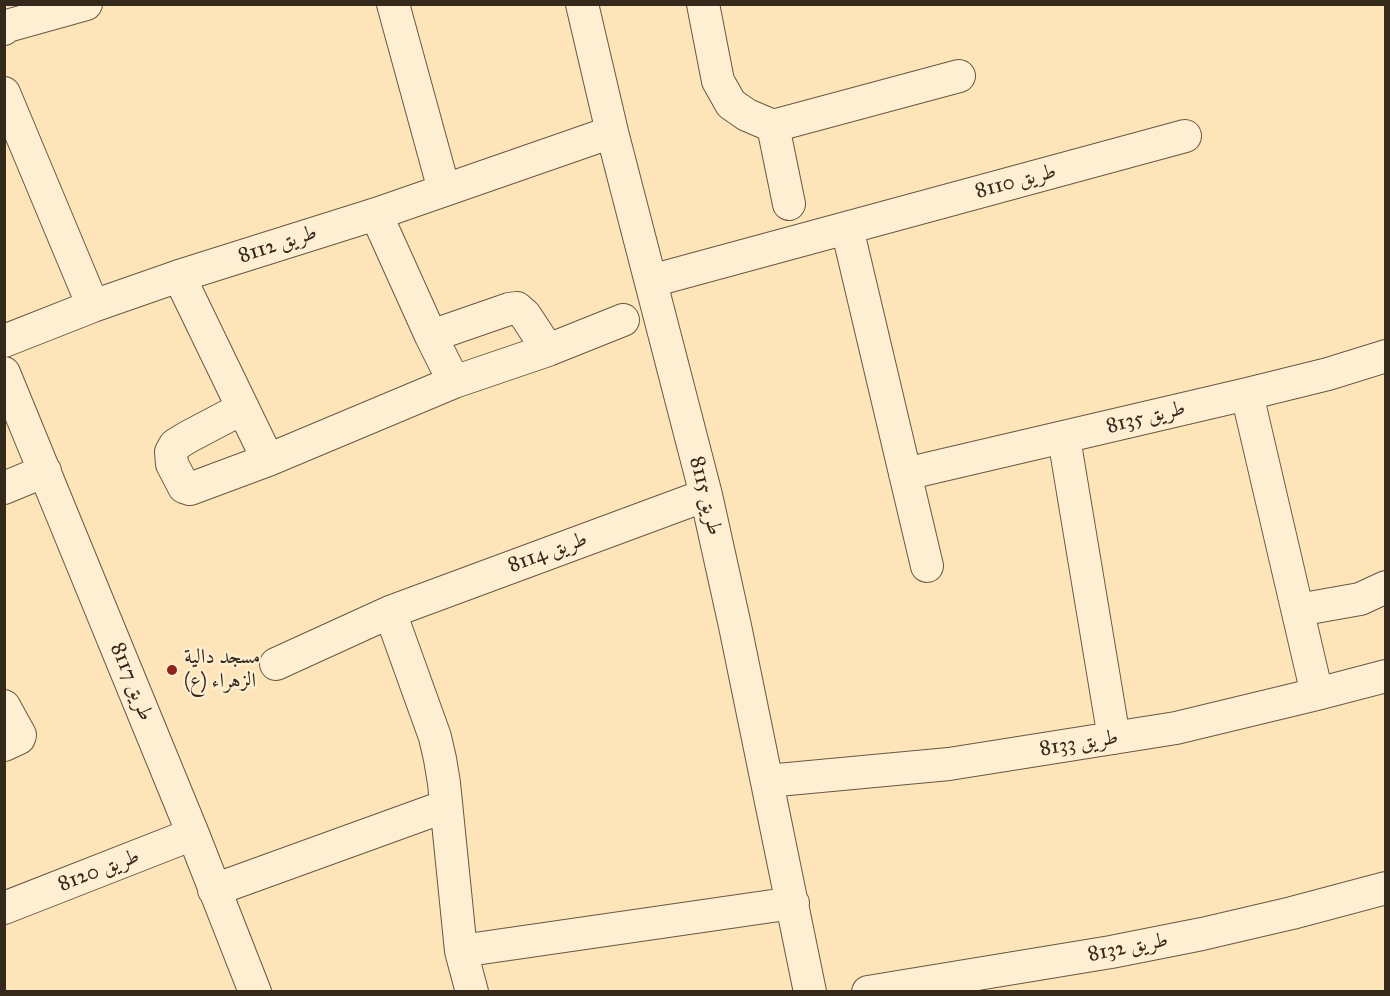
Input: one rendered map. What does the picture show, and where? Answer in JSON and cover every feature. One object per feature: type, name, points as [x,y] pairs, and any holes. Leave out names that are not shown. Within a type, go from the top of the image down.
[{"type":"street","points":[[5,25],[87,4]]},
{"type":"street","points":[[393,4],[444,190]]},
{"type":"street","name":"طريق 8115","points":[[582,4],[612,132],[706,495],[810,992]]},
{"type":"street","points":[[703,4],[718,81],[731,104],[747,115],[773,126],[959,76]]},
{"type":"street","points":[[4,93],[93,306]]},
{"type":"street","points":[[773,126],[789,204]]},
{"type":"street","name":"طريق 8112","points":[[4,341],[93,306],[179,276],[376,214],[612,132]]},
{"type":"street","name":"طريق 8110","points":[[651,282],[1185,136]]},
{"type":"street","points":[[376,214],[454,382]]},
{"type":"street","points":[[847,228],[927,566]]},
{"type":"street","points":[[179,276],[268,460]]},
{"type":"street","points":[[431,336],[517,308],[525,315],[549,350]]},
{"type":"street","points":[[243,408],[175,445],[171,452],[172,464],[184,487],[190,489],[268,460],[454,382],[549,350],[623,321]]},
{"type":"street","name":"طريق 8135","points":[[905,474],[1247,394],[1328,374],[1386,356]]},
{"type":"street","name":"طريق 8117","points":[[4,373],[193,834],[255,992]]},
{"type":"street","points":[[1247,394],[1317,694]]},
{"type":"street","points":[[1064,438],[1114,738]]},
{"type":"street","points":[[4,488],[45,471]]},
{"type":"street","name":"طريق 8114","points":[[276,664],[390,612],[706,495]]},
{"type":"street","points":[[1298,610],[1360,599],[1386,587]]},
{"type":"street","points":[[390,612],[435,737],[444,783],[460,951],[472,992]]},
{"type":"street","name":"طريق 8133","points":[[767,781],[949,764],[1176,728],[1386,676]]},
{"type":"street","points":[[4,706],[21,735],[4,745]]},
{"type":"street","points":[[214,890],[446,806]]},
{"type":"street","name":"طريق 8120","points":[[4,908],[193,834]]},
{"type":"street","name":"طريق 8132","points":[[868,992],[1111,952],[1202,934],[1386,888]]},
{"type":"street","points":[[460,951],[793,903]]},
{"type":"place","name":"مسجد دالية الزهراء (ع)","points":[[172,670]]}]
